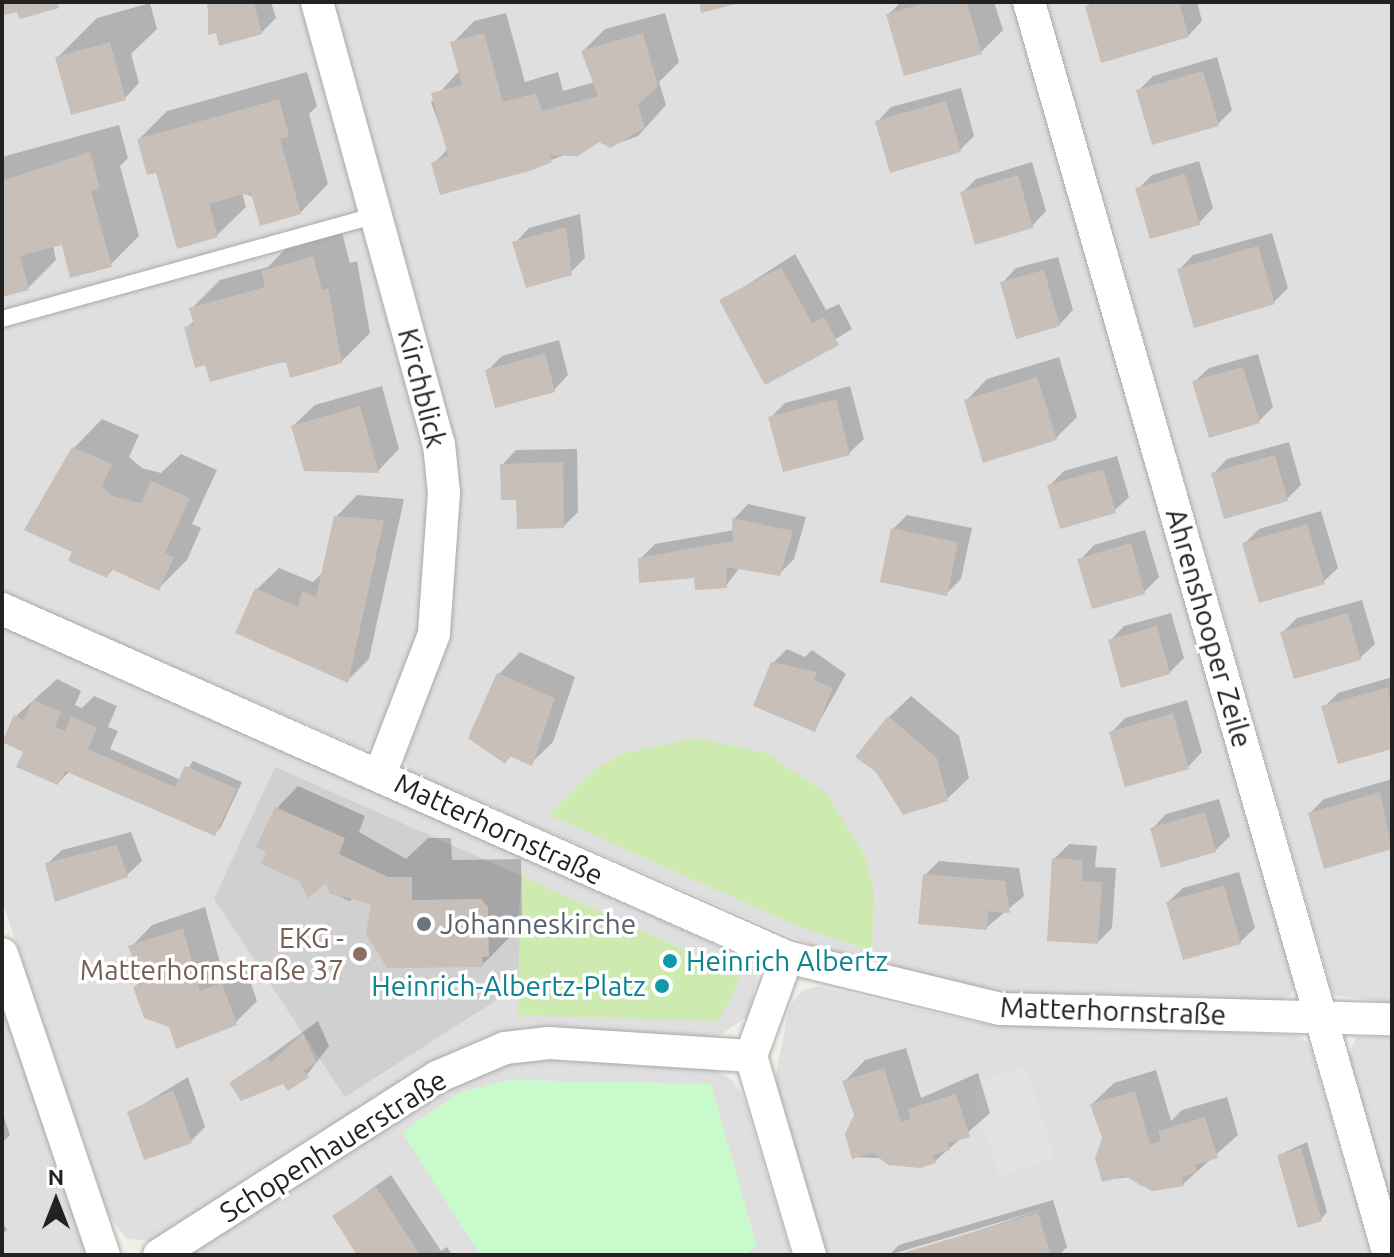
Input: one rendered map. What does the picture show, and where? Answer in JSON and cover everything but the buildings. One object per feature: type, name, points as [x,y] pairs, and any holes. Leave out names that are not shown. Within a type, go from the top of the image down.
[{"type":"street","name":"Kirchblick","points":[[317,2],[439,444],[445,545],[426,668],[380,775]]},
{"type":"street","name":"Ahrenshooper Zeile","points":[[1029,2],[1389,1255]]},
{"type":"street","name":"Matterhornstraße","points":[[2,609],[787,957],[921,995],[1000,1009],[1392,1019]]},
{"type":"street","points":[[2,954],[104,1255]]},
{"type":"street","points":[[787,957],[751,1056],[810,1255]]},
{"type":"street","name":"Schopenhauerstraße","points":[[159,1255],[437,1077],[505,1048],[549,1043],[751,1056]]},
{"type":"lane","points":[[2,319],[377,215]]},
{"type":"shaded area","points":[[2,2],[306,2],[430,465],[429,602],[379,747],[363,749],[2,592]]},
{"type":"shaded area","points":[[328,2],[1013,2],[1295,984],[1291,995],[1279,1001],[1014,995],[845,960],[409,771],[402,752],[447,632],[457,499]]},
{"type":"shaded area","points":[[1046,2],[1392,2],[1392,1003],[1333,995]]},
{"type":"shaded area","points":[[2,626],[748,959],[758,975],[748,1016],[714,1039],[523,1028],[152,1241],[127,1239],[108,1215],[2,901]]},
{"type":"shaded area","points":[[275,767],[522,876],[517,928],[528,980],[345,1097],[214,899]]},
{"type":"shaded area","points":[[818,986],[978,1023],[1299,1035],[1310,1045],[1371,1255],[824,1255],[774,1084],[789,1008],[801,991]]},
{"type":"shaded area","points":[[2,997],[90,1255],[2,1255]]},
{"type":"shaded area","points":[[1357,1037],[1392,1037],[1392,1207],[1348,1054]]},
{"type":"shaded area","points":[[557,1053],[714,1069],[732,1080],[744,1098],[791,1255],[183,1255],[418,1100],[490,1063]]},
{"type":"shaded area","points":[[1026,1066],[1055,1158],[999,1176],[970,1084]]},
{"type":"green space","points":[[696,738],[767,753],[827,794],[865,856],[874,891],[872,951],[800,927],[549,815],[592,771],[624,753]]},
{"type":"green space","points":[[522,876],[730,971],[740,979],[728,1005],[717,1021],[517,1015]]},
{"type":"green space","points":[[511,1080],[711,1084],[757,1247],[743,1255],[480,1255],[402,1132],[461,1092]]},
{"type":"place","name":"Johanneskirche","points":[[424,924]]},
{"type":"place","name":"EKG - Matterhornstraße 37","points":[[360,954]]},
{"type":"place","name":"Heinrich Albertz","points":[[670,961]]},
{"type":"place","name":"Heinrich-Albertz-Platz","points":[[662,986]]}]
